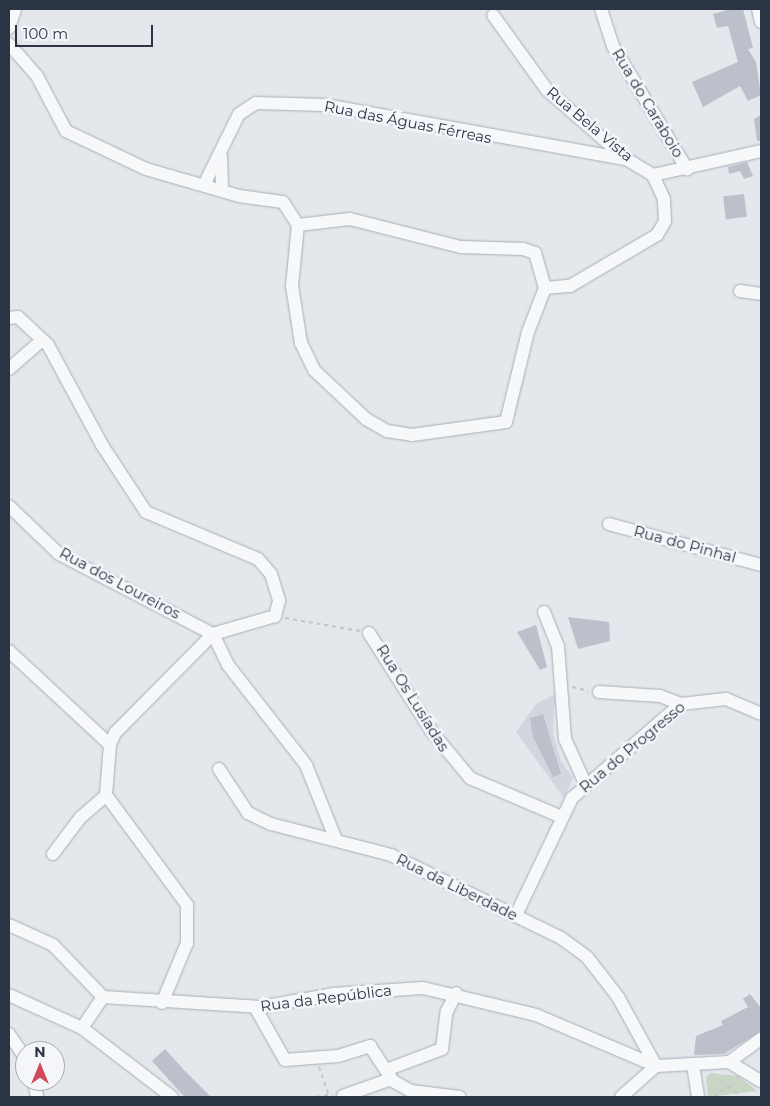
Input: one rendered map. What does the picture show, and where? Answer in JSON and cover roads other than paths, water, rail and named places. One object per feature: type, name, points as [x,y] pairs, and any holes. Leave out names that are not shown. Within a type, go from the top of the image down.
[{"type":"street","points":[[9,28],[15,9]]},
{"type":"street","name":"Rua do Caraboio","points":[[601,9],[613,46],[686,169]]},
{"type":"street","points":[[758,9],[761,22]]},
{"type":"street","name":"Rua Bela Vista","points":[[493,15],[547,90],[626,158],[653,175]]},
{"type":"street","points":[[9,44],[37,76],[66,131],[146,169],[222,191],[284,202],[298,225],[292,286],[302,343],[314,370],[343,401],[387,431],[412,435],[506,422],[528,332],[545,288],[535,253],[523,249],[461,247],[350,220],[298,225]]},
{"type":"street","name":"Rua das Águas Férreas","points":[[204,185],[221,157],[239,114],[256,103],[325,105],[626,158]]},
{"type":"street","points":[[545,288],[570,286],[657,235],[665,221],[664,200],[653,175],[686,169],[761,150]]},
{"type":"street","name":"Rua das Águas Férreas","points":[[221,157],[222,191]]},
{"type":"street","points":[[740,291],[761,294]]},
{"type":"street","points":[[9,318],[18,317],[40,342],[48,345],[102,445],[146,512],[258,559],[271,574],[279,601],[275,616],[213,634],[115,733],[110,745],[106,795],[187,905],[187,943],[162,1003]]},
{"type":"street","points":[[9,369],[40,342]]},
{"type":"street","name":"Rua dos Loureiros","points":[[9,506],[59,554],[213,634]]},
{"type":"street","name":"Rua do Pinhal","points":[[609,524],[761,565]]},
{"type":"street","points":[[544,612],[558,646],[565,739],[585,783]]},
{"type":"street","name":"Rua Os Lusíadas","points":[[369,633],[432,732],[470,778],[562,817]]},
{"type":"street","points":[[213,634],[228,665],[306,765],[336,840]]},
{"type":"street","points":[[9,651],[110,745]]},
{"type":"street","points":[[599,692],[660,696],[681,704]]},
{"type":"street","name":"Rua do Progresso","points":[[516,916],[562,817],[585,783],[681,704],[726,699],[761,714]]},
{"type":"street","name":"Rua da Liberdade","points":[[219,768],[248,813],[271,824],[391,855],[516,916],[587,957],[618,997],[656,1066]]},
{"type":"street","points":[[53,854],[80,818],[106,795]]},
{"type":"street","points":[[9,925],[53,945],[102,996],[82,1028]]},
{"type":"street","name":"Rua da República","points":[[102,996],[162,1003],[255,1007],[384,988],[456,994],[536,1015],[656,1066]]},
{"type":"street","points":[[343,1096],[442,1049],[447,1011],[456,994]]},
{"type":"street","points":[[9,995],[82,1028],[172,1097]]},
{"type":"street","points":[[255,1007],[285,1060],[315,1058],[370,1046],[389,1074],[411,1091],[456,1097]]},
{"type":"street","points":[[621,1097],[656,1066],[729,1062],[761,1039]]},
{"type":"street","points":[[729,1062],[756,1078],[761,1089]]},
{"type":"street","points":[[694,1065],[698,1097]]}]
